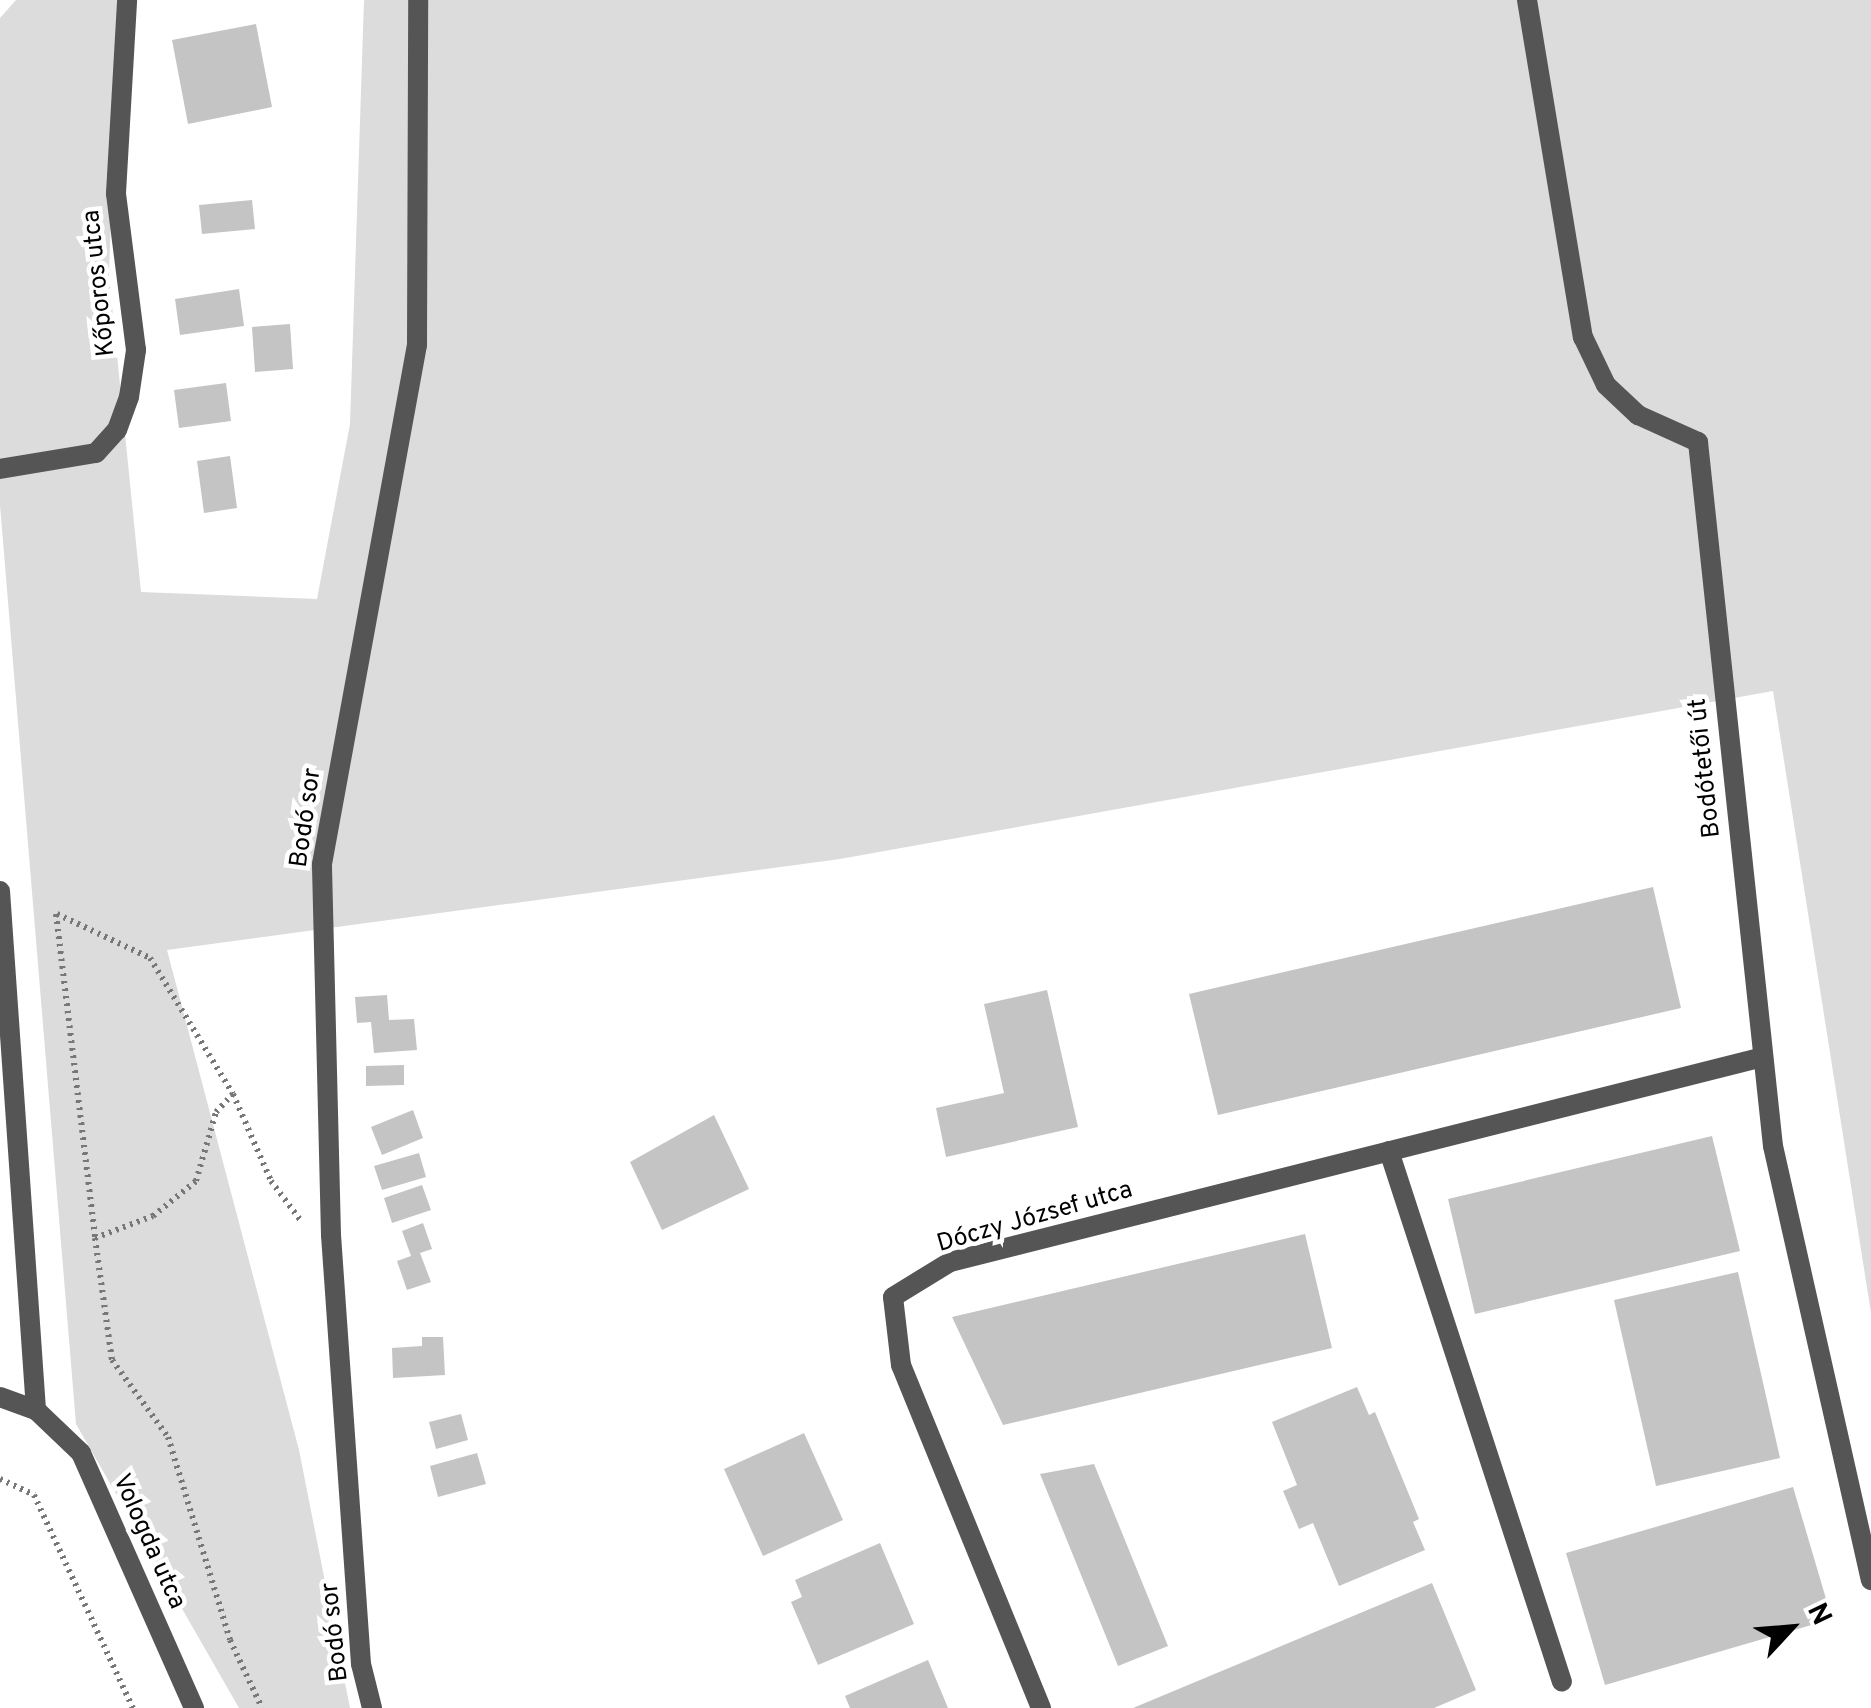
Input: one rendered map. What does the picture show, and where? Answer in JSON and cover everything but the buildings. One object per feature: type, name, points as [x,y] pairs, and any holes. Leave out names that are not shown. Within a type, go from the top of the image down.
[{"type":"street","name":"Kőporos utca","points":[[0,469],[96,453],[117,430],[129,397],[136,350],[116,193],[127,0]]},
{"type":"street","name":"Bodó sor","points":[[372,1708],[361,1664],[331,1235],[322,864],[418,345],[418,0]]},
{"type":"street","name":"Bodótetői út","points":[[1526,0],[1583,337],[1606,386],[1638,416],[1698,442],[1773,1146],[1871,1580]]},
{"type":"street","points":[[0,891],[36,1410],[0,1397]]},
{"type":"street","name":"Dóczy József utca","points":[[1041,1708],[901,1365],[892,1297],[950,1262],[1763,1057]]},
{"type":"street","points":[[1389,1152],[1562,1682]]},
{"type":"street","name":"Vologda utca","points":[[36,1410],[80,1453],[194,1708]]},
{"type":"path","points":[[262,1708],[230,1640],[168,1437],[112,1360],[56,914],[150,958],[234,1094],[270,1181],[302,1223],[331,1235]]},
{"type":"path","points":[[95,1238],[153,1216],[196,1181],[216,1112],[234,1094]]},
{"type":"path","points":[[0,1480],[34,1496],[132,1708]]},
{"type":"shaded area","points":[[16,0],[118,0],[109,276],[141,592],[317,599],[350,424],[364,0],[1871,0],[1871,1313],[1773,691],[840,859],[167,950],[299,1450],[350,1708],[239,1708],[76,1424],[0,505],[0,18]]}]
